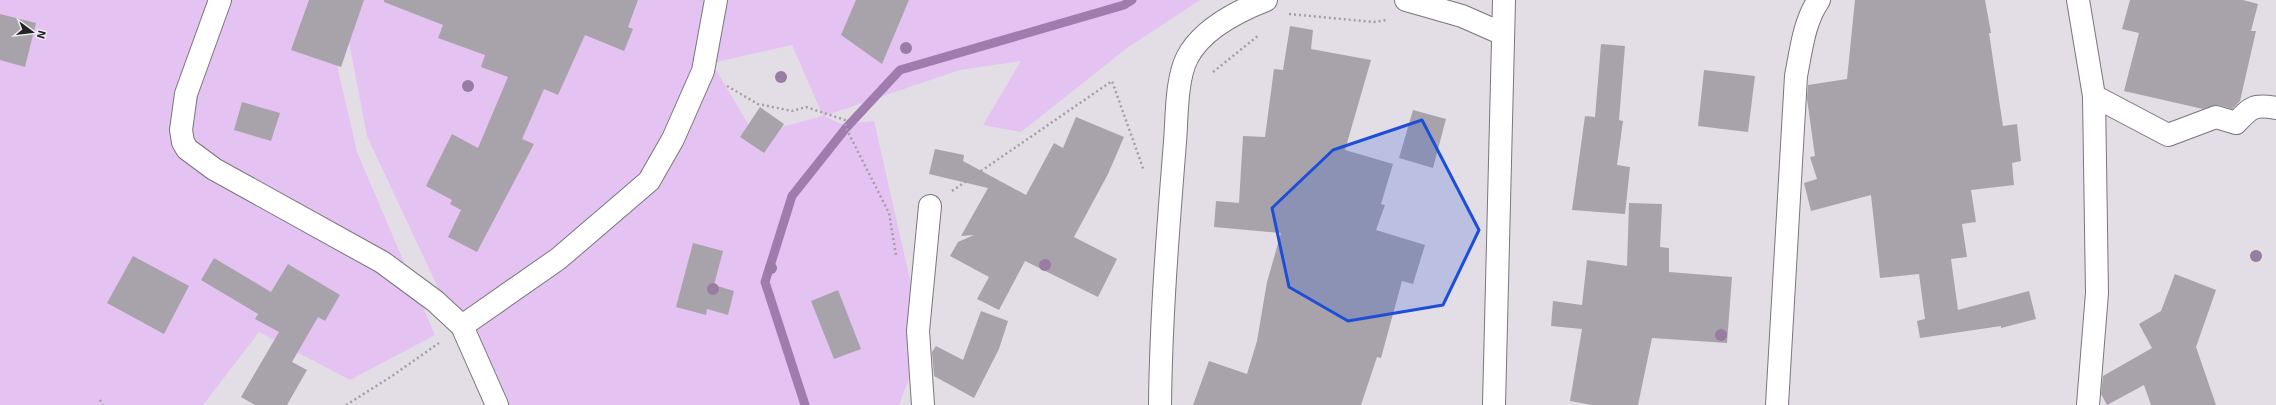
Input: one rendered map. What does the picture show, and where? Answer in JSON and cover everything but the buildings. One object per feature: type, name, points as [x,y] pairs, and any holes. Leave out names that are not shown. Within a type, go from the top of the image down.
[{"type":"street","points":[[220,0],[186,94],[181,130],[183,142],[187,149],[214,169],[382,262],[418,287],[462,326],[497,405]]},
{"type":"street","points":[[462,326],[558,259],[649,181],[673,139],[703,71],[716,0]]},
{"type":"street","points":[[1160,405],[1161,356],[1172,181],[1181,72],[1192,49],[1203,37],[1229,19],[1266,0]]},
{"type":"street","points":[[1406,0],[1462,16],[1502,34]]},
{"type":"street","points":[[1494,405],[1504,0]]},
{"type":"street","points":[[1777,405],[1796,76],[1804,35],[1814,8],[1819,0]]},
{"type":"street","points":[[2078,0],[2094,96],[2097,293],[2088,405]]},
{"type":"street","points":[[2094,96],[2168,135],[2216,117],[2236,123],[2250,107],[2263,105],[2276,108]]},
{"type":"street","points":[[923,405],[918,331],[930,206]]},
{"type":"path","points":[[703,71],[758,104],[792,111],[806,107],[845,120],[846,128],[889,214],[897,259]]},
{"type":"path","points":[[346,405],[392,376],[462,326]]},
{"type":"path","points":[[100,400],[103,405]]},
{"type":"highlighted area","points":[[1422,120],[1479,230],[1443,305],[1348,321],[1289,287],[1272,208],[1333,150]]},
{"type":"shaded area","points":[[0,0],[322,0],[357,152],[435,335],[350,380],[259,332],[203,405],[0,405]]},
{"type":"shaded area","points":[[341,0],[1200,0],[1127,48],[1021,132],[983,125],[1021,61],[960,70],[824,116],[841,124],[874,121],[916,306],[913,368],[899,405],[486,405],[455,324],[367,136]],"holes":[[[792,45],[823,116],[754,134],[712,63]]]},
{"type":"waterway","points":[[805,405],[765,282],[792,196],[846,128],[900,70],[1124,5],[1132,0]]}]
